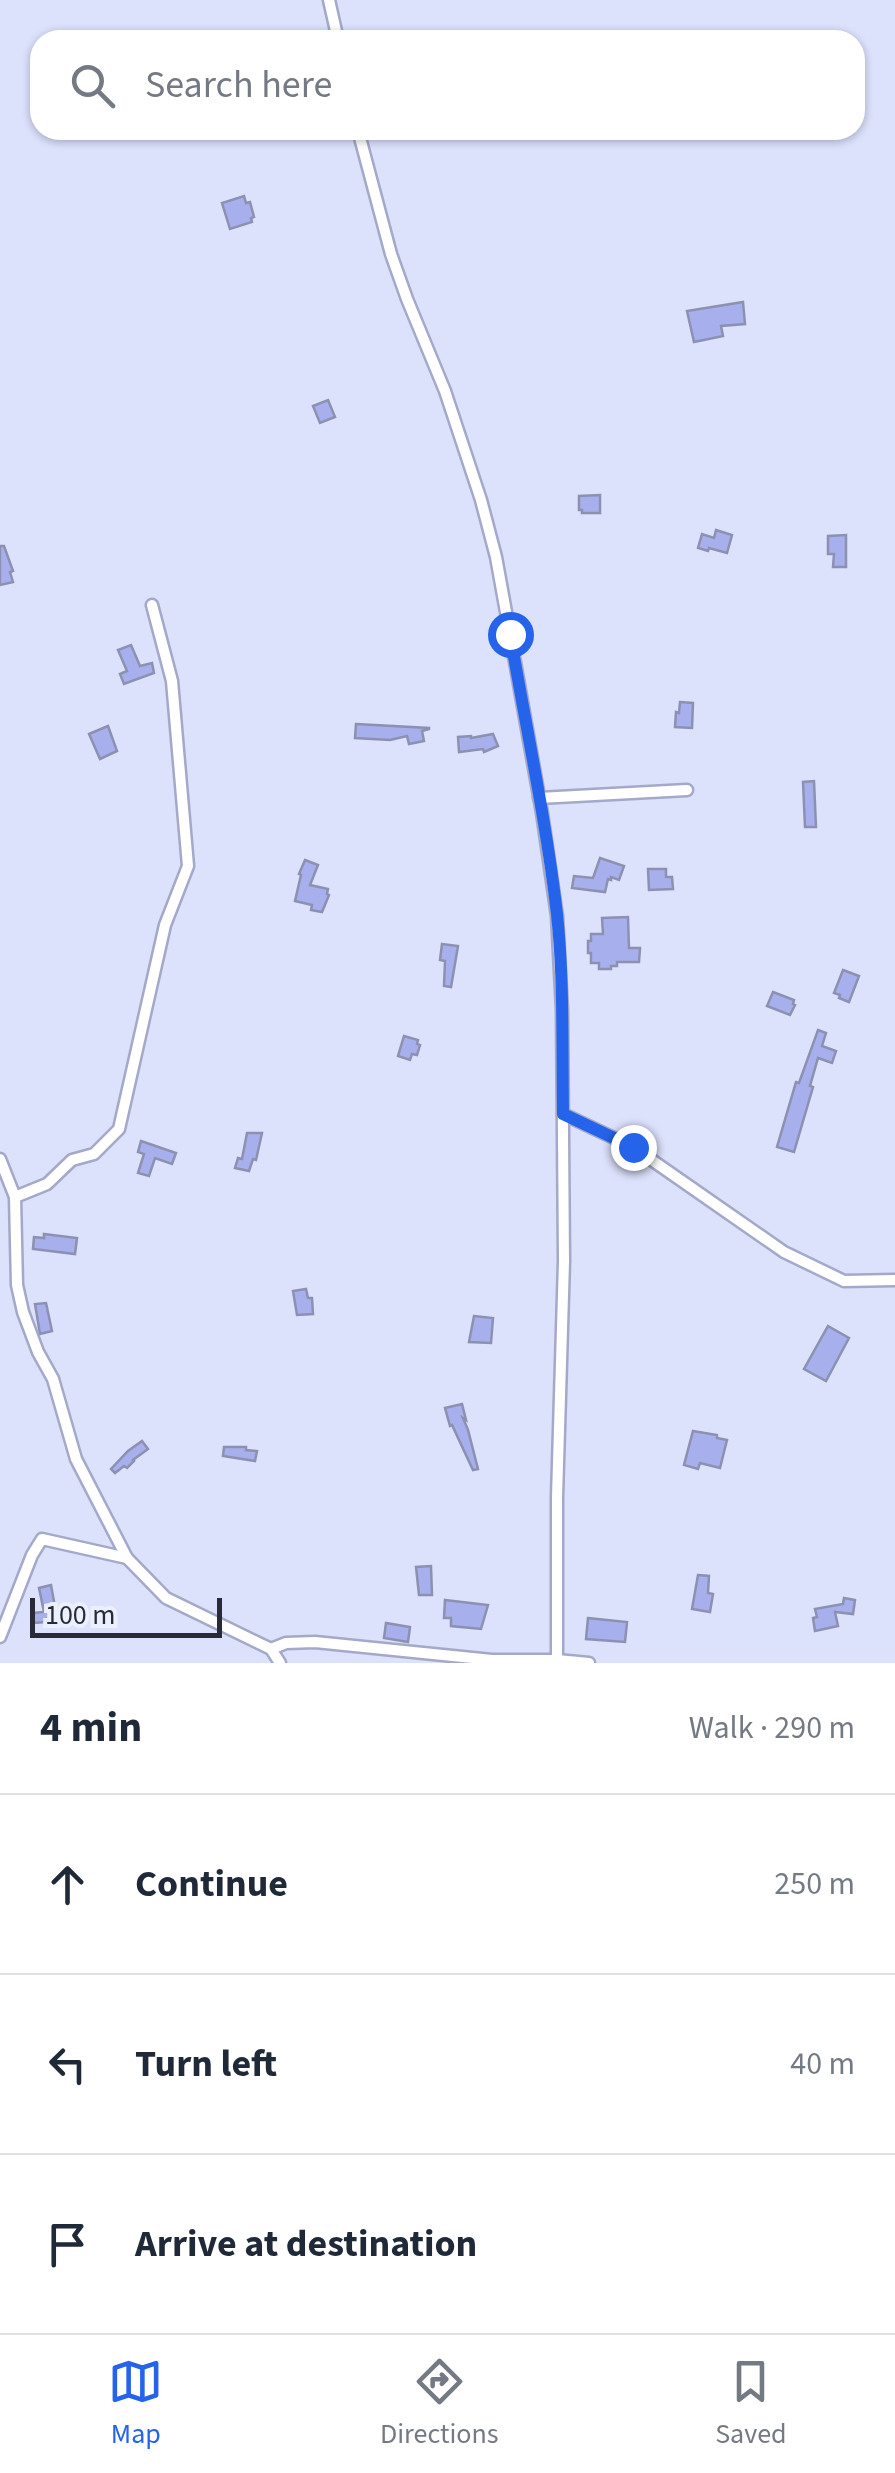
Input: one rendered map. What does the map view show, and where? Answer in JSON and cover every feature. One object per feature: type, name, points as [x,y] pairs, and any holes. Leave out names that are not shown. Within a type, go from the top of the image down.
[{"type":"street","points":[[329,0],[336,30]]},
{"type":"street","points":[[360,140],[391,254],[445,391],[482,500],[500,576],[557,916],[562,1010],[564,1261],[557,1496],[558,1662]]},
{"type":"street","points":[[15,1197],[47,1184],[72,1160],[94,1154],[119,1129],[166,925],[188,866],[172,680],[152,606]]},
{"type":"street","points":[[539,798],[688,790]]},
{"type":"street","points":[[563,1114],[623,1141],[784,1252],[844,1281],[895,1280]]},
{"type":"street","points":[[0,1159],[15,1197],[17,1286],[23,1312],[53,1379],[76,1459],[127,1558],[166,1598],[271,1649],[280,1663]]},
{"type":"street","points":[[0,1637],[42,1539],[127,1558]]},
{"type":"street","points":[[271,1649],[286,1643],[315,1642],[492,1660],[588,1663]]},
{"type":"building","points":[[244,196],[246,203],[250,202],[252,222],[230,229],[222,203]]},
{"type":"building","points":[[743,302],[745,324],[721,326],[723,336],[694,342],[687,311]]},
{"type":"building","points":[[328,400],[335,417],[320,423],[313,406]]},
{"type":"building","points":[[600,495],[600,513],[579,510],[579,496]]},
{"type":"building","points":[[716,530],[732,535],[727,553],[698,548],[702,534],[714,538]]},
{"type":"building","points":[[846,535],[846,567],[833,567],[834,554],[828,554],[828,536]]},
{"type":"building","points":[[0,546],[4,546],[13,582],[0,585]]},
{"type":"building","points":[[131,645],[140,666],[152,663],[154,673],[124,684],[120,674],[127,671],[118,650]]},
{"type":"building","points":[[680,702],[693,703],[692,728],[675,727]]},
{"type":"building","points":[[356,724],[429,729],[422,731],[424,741],[409,744],[407,736],[390,740],[355,738]]},
{"type":"building","points":[[108,726],[117,751],[100,759],[89,734]]},
{"type":"building","points":[[493,734],[498,746],[484,752],[459,752],[458,737]]},
{"type":"building","points":[[814,781],[816,827],[805,827],[803,782]]},
{"type":"building","points":[[600,858],[624,866],[619,880],[608,879],[605,892],[572,888],[574,876],[593,878]]},
{"type":"building","points":[[305,860],[318,865],[310,885],[328,889],[322,912],[295,901]]},
{"type":"building","points":[[648,869],[666,869],[666,877],[672,877],[673,889],[649,890]]},
{"type":"building","points":[[628,917],[629,948],[640,948],[639,962],[617,962],[611,969],[599,969],[599,963],[591,963],[588,953],[591,934],[603,934],[602,918]]},
{"type":"building","points":[[442,944],[458,946],[451,987],[444,986]]},
{"type":"building","points":[[843,970],[859,976],[849,1002],[834,993]]},
{"type":"building","points":[[773,992],[794,1000],[790,1015],[767,1006]]},
{"type":"building","points":[[818,1030],[826,1033],[822,1046],[836,1051],[832,1063],[818,1058],[794,1152],[777,1147],[796,1082],[799,1083]]},
{"type":"building","points":[[404,1036],[418,1040],[420,1045],[417,1055],[412,1054],[410,1060],[398,1056]]},
{"type":"building","points":[[247,1133],[262,1133],[256,1160],[253,1159],[249,1171],[235,1168],[238,1158],[242,1159]]},
{"type":"building","points":[[141,1141],[176,1153],[172,1164],[155,1158],[149,1176],[138,1173],[144,1154],[138,1152]]},
{"type":"building","points":[[44,1234],[77,1238],[75,1254],[33,1249],[34,1237],[44,1238]]},
{"type":"building","points":[[306,1289],[308,1298],[312,1298],[313,1314],[297,1315],[293,1291]]},
{"type":"building","points":[[46,1303],[52,1331],[40,1334],[35,1304]]},
{"type":"building","points":[[474,1316],[493,1318],[491,1343],[469,1342]]},
{"type":"building","points":[[828,1326],[849,1338],[826,1381],[804,1369]]},
{"type":"building","points":[[462,1404],[478,1469],[473,1470],[445,1408]]},
{"type":"building","points":[[693,1431],[727,1440],[720,1468],[700,1463],[698,1469],[684,1465]]},
{"type":"building","points":[[142,1441],[148,1449],[127,1468],[115,1473],[111,1469]]},
{"type":"building","points":[[224,1447],[257,1451],[255,1461],[223,1456]]},
{"type":"building","points":[[431,1566],[432,1595],[419,1595],[416,1567]]},
{"type":"building","points":[[698,1575],[709,1576],[708,1593],[713,1594],[710,1612],[692,1609]]},
{"type":"building","points":[[51,1585],[57,1618],[34,1623],[33,1613],[44,1612],[39,1588]]},
{"type":"building","points":[[844,1598],[855,1600],[853,1614],[835,1612],[838,1626],[815,1631],[815,1609],[843,1604]]},
{"type":"building","points":[[445,1600],[488,1605],[481,1629],[451,1626],[451,1618],[444,1618]]},
{"type":"building","points":[[588,1618],[627,1622],[625,1642],[586,1639]]},
{"type":"building","points":[[386,1623],[410,1627],[408,1642],[384,1638]]},
{"type":"route","points":[[510,634],[557,916],[563,1114],[633,1147]]}]
